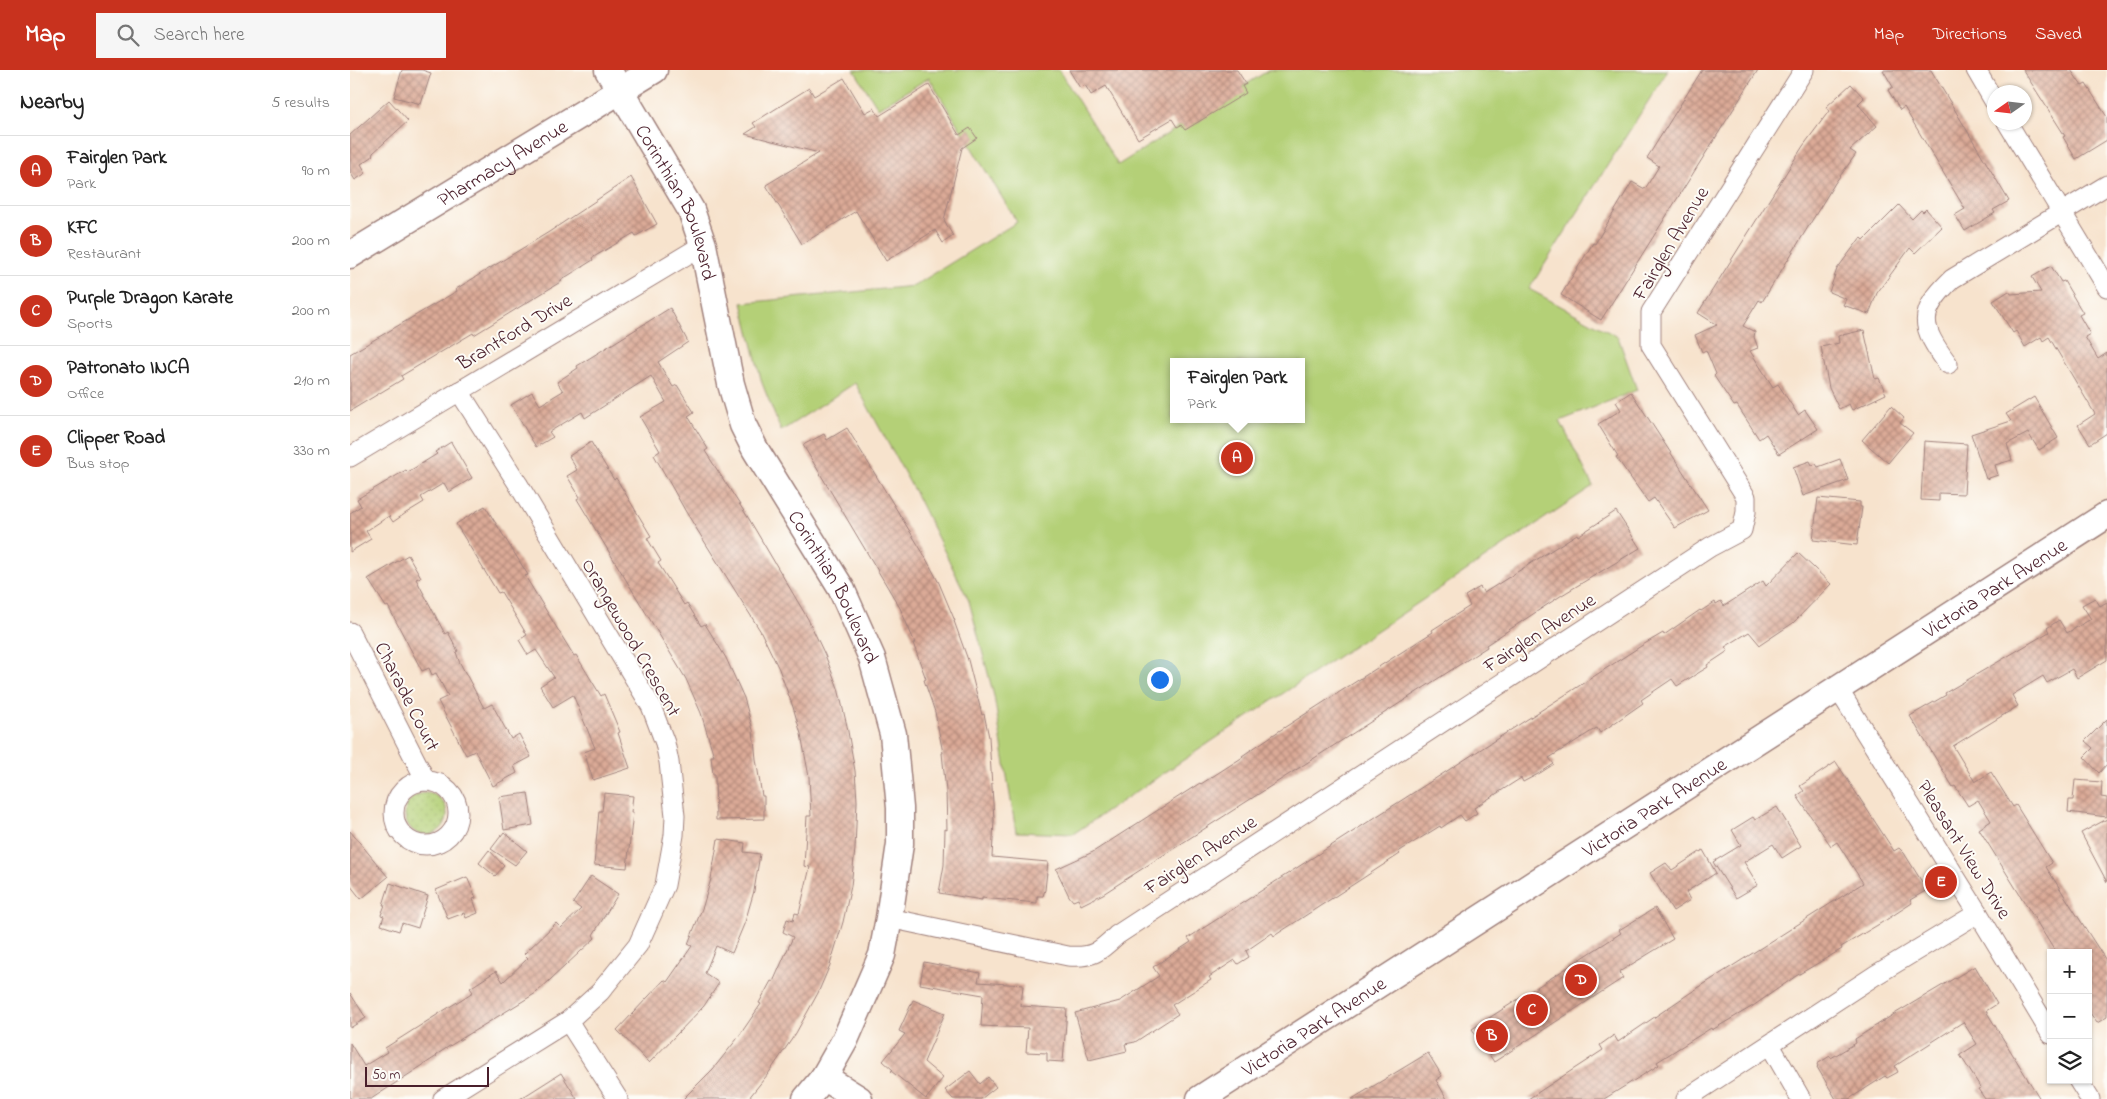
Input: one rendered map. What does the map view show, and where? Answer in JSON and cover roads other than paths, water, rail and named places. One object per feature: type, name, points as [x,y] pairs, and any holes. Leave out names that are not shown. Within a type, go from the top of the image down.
[{"type":"street","name":"Pharmacy Avenue","points":[[350,255],[614,80],[654,70]]},
{"type":"street","name":"Fairglen Avenue","points":[[890,918],[1068,956],[1086,957],[1100,951],[1117,935],[1710,547],[1742,530],[1746,512],[1746,497],[1651,345],[1651,312],[1804,70]]},
{"type":"street","points":[[1976,70],[1987,89]]},
{"type":"street","name":"Corinthian Boulevard","points":[[614,80],[684,196],[703,244],[731,384],[743,426],[755,449],[842,588],[872,658],[893,734],[900,808],[900,844],[890,918],[882,955],[845,1040],[824,1077],[806,1099]]},
{"type":"street","points":[[2012,130],[2107,287]]},
{"type":"street","points":[[1948,364],[1929,335],[1925,318],[1935,295],[1952,279],[2107,185]]},
{"type":"street","name":"Brantford Drive","points":[[350,457],[703,244]]},
{"type":"street","name":"Orangewood Crescent","points":[[443,1099],[568,1021],[600,992],[638,945],[658,902],[670,864],[675,816],[665,743],[651,706],[518,484],[459,391]]},
{"type":"street","name":"Victoria Park Avenue","points":[[1200,1099],[2107,515]]},
{"type":"street","name":"Charade Court","points":[[350,632],[426,781]]},
{"type":"street","name":"Pleasant View Drive","points":[[1838,689],[2047,1027]]},
{"type":"street","points":[[1686,1099],[1874,976],[1978,913]]},
{"type":"street","points":[[568,1021],[618,1099]]},
{"type":"street","points":[[1770,1045],[1802,1099]]},
{"type":"street","points":[[824,1077],[859,1099]]},
{"type":"street","points":[[2081,1084],[2090,1099]]},
{"type":"place","name":"Fairglen Park","points":[[1237,458]]},
{"type":"place","name":"Clipper Road","points":[[1941,882]]},
{"type":"place","name":"Patronato INCA","points":[[1581,980]]},
{"type":"place","name":"Purple Dragon Karate","points":[[1532,1010]]},
{"type":"place","name":"KFC","points":[[1492,1036]]}]
